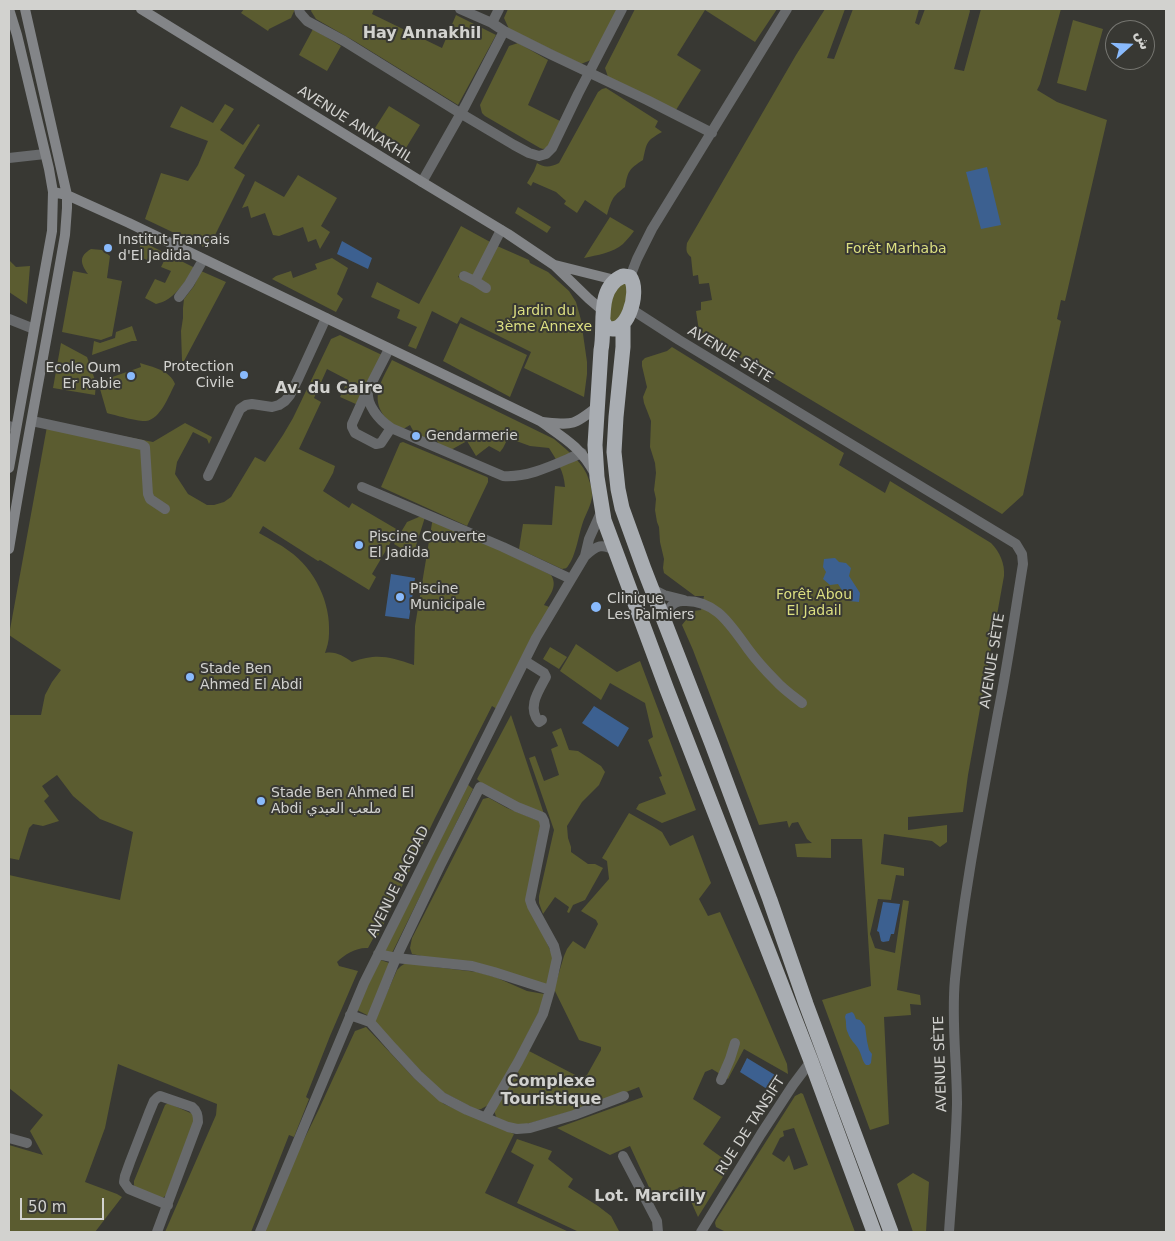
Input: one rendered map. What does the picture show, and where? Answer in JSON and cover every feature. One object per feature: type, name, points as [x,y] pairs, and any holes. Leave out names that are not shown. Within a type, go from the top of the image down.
[{"type":"highway","points":[[603,315],[606,327],[611,329],[619,327],[623,323],[631,309],[634,290],[633,281],[630,277],[623,276],[615,280],[608,292],[603,315],[595,445],[597,477],[604,520],[673,705],[812,1061],[874,1232]]},
{"type":"highway","points":[[623,323],[614,452],[622,508],[716,753],[806,1004],[892,1232]]},
{"type":"street","points":[[9,9],[17,35],[53,192],[52,231],[41,296],[12,427],[9,468]]},
{"type":"street","points":[[9,549],[65,235],[68,208],[67,195],[24,9]]},
{"type":"street","name":"AVENUE ANNAKHIL","points":[[142,9],[502,230],[554,265],[603,315]]},
{"type":"street","points":[[299,9],[303,17],[308,21],[344,41],[460,113],[529,153],[539,156],[546,154],[552,148],[622,9]]},
{"type":"street","points":[[460,9],[492,23],[504,31],[712,133]]},
{"type":"street","points":[[492,23],[499,9]]},
{"type":"street","points":[[630,277],[652,229],[788,9]]},
{"type":"street","points":[[422,182],[504,31]]},
{"type":"street","points":[[9,158],[45,154]]},
{"type":"street","points":[[53,192],[67,195],[129,223],[540,422],[568,440],[582,453],[597,477]]},
{"type":"street","points":[[474,281],[502,230]]},
{"type":"street","points":[[179,297],[203,260]]},
{"type":"street","name":"AVENUE ANNAKHIL","points":[[554,265],[615,280]]},
{"type":"street","points":[[464,276],[486,288]]},
{"type":"street","name":"AVENUE SÈTE","points":[[631,309],[678,340],[1016,544],[1022,554],[1023,564],[1003,689],[965,896],[958,953],[953,1001],[957,1103],[956,1144],[949,1232]]},
{"type":"street","points":[[208,476],[240,409],[252,404],[272,407],[279,405],[290,395],[326,318]]},
{"type":"street","points":[[9,319],[34,329]]},
{"type":"street","points":[[389,349],[352,427],[355,434],[376,444],[381,443],[391,428]]},
{"type":"street","points":[[368,390],[368,402],[384,424],[503,476],[529,473],[582,453]]},
{"type":"street","points":[[540,422],[572,423],[597,407]]},
{"type":"street","points":[[32,421],[142,444],[145,447],[148,494],[150,499],[165,509]]},
{"type":"street","points":[[362,487],[503,547],[572,579]]},
{"type":"street","name":"AVENUE BAGDAD","points":[[260,1232],[364,983],[536,638],[586,556],[589,539],[602,509]]},
{"type":"street","points":[[586,556],[599,546],[608,547],[616,551]]},
{"type":"street","points":[[652,589],[664,595],[702,603],[721,614],[777,682],[802,703]]},
{"type":"street","points":[[664,621],[666,612],[670,607],[680,601],[687,601]]},
{"type":"street","points":[[525,661],[544,673],[546,677],[533,708],[537,721],[542,720]]},
{"type":"street","points":[[466,777],[480,787],[517,807],[542,817],[545,826],[530,900],[554,946],[557,958],[543,1014],[486,1117]]},
{"type":"street","points":[[370,1022],[396,958],[480,787]]},
{"type":"street","points":[[378,954],[396,958],[472,966],[550,990]]},
{"type":"street","points":[[350,1015],[370,1022],[392,1048],[435,1092],[450,1102],[508,1127],[517,1129],[530,1128],[574,1115],[624,1096]]},
{"type":"street","points":[[721,1080],[735,1043]]},
{"type":"street","name":"RUE DE TANSIFT","points":[[701,1232],[761,1134],[793,1085],[812,1061]]},
{"type":"street","points":[[157,1232],[168,1205],[198,1122],[195,1109],[160,1096],[154,1101],[149,1112],[124,1176],[124,1182],[129,1189],[168,1205]]},
{"type":"street","points":[[9,1138],[27,1144]]},
{"type":"street","points":[[623,1156],[657,1221],[658,1232]]},
{"type":"green space","points":[[244,9],[295,9],[291,18],[268,31],[241,13]]},
{"type":"green space","points":[[312,9],[374,9],[372,14],[442,48],[456,15],[496,35],[458,105],[316,19],[311,11]]},
{"type":"green space","points":[[508,9],[618,9],[591,60],[581,64],[509,29],[504,18]]},
{"type":"green space","points":[[635,9],[777,9],[755,42],[705,10],[677,55],[701,70],[676,110],[608,77],[605,68]]},
{"type":"green space","name":"Forêt Marhaba","points":[[825,9],[845,9],[827,58],[834,59],[853,9],[919,9],[915,23],[919,25],[925,9],[969,9],[954,69],[964,71],[981,9],[1061,9],[1037,90],[1057,102],[1107,120],[1065,301],[1061,300],[1057,319],[1061,321],[1023,495],[1002,514],[699,331],[696,311],[701,310],[701,302],[712,300],[709,283],[699,284],[698,275],[693,276],[687,243],[796,55]]},
{"type":"green space","points":[[1073,20],[1103,29],[1086,91],[1057,83]]},
{"type":"green space","points":[[313,29],[341,46],[327,71],[299,55]]},
{"type":"green space","points":[[518,43],[548,60],[528,105],[562,122],[547,148],[540,148],[482,113],[480,105],[509,46]]},
{"type":"green space","points":[[606,88],[658,121],[655,127],[662,132],[648,143],[643,160],[630,171],[625,187],[613,199],[607,215],[585,200],[577,213],[564,204],[566,201],[556,192],[533,182],[531,186],[527,183],[537,163],[542,166],[548,166],[559,163],[598,92]]},
{"type":"green space","points":[[225,104],[234,109],[220,130],[243,145],[258,124],[260,125],[234,168],[245,175],[208,249],[145,219],[161,173],[188,181],[198,165],[208,141],[170,127],[181,106],[213,123]]},
{"type":"green space","points":[[389,106],[420,125],[406,148],[375,128]]},
{"type":"green space","points":[[298,175],[337,198],[321,226],[330,232],[320,249],[316,239],[308,242],[303,227],[279,236],[273,235],[265,213],[251,218],[248,206],[242,208],[255,181],[284,197]]},
{"type":"green space","points":[[518,207],[551,227],[547,233],[515,213]]},
{"type":"green space","points":[[610,217],[634,231],[615,250],[584,258]]},
{"type":"green space","name":"Jardin du 3ème Annexe","points":[[461,226],[492,243],[474,277],[462,271],[458,277],[487,291],[490,285],[480,280],[497,246],[529,260],[530,263],[548,272],[569,291],[576,302],[581,320],[587,362],[584,397],[524,368],[531,352],[461,317],[457,324],[432,311],[416,349],[408,346],[417,327],[397,318],[400,310],[371,297],[377,282],[419,304]]},
{"type":"green space","points":[[141,241],[195,268],[174,295],[163,302],[156,304],[145,298],[155,279],[165,283],[171,271],[161,267],[166,257],[152,249],[147,260],[138,256]]},
{"type":"green space","points":[[91,249],[102,250],[110,256],[107,278],[122,281],[112,336],[101,340],[62,332],[73,271],[88,274],[82,260],[84,254]]},
{"type":"green space","points":[[332,258],[348,268],[337,294],[343,299],[336,312],[272,279],[291,271],[293,278],[317,269],[315,264]]},
{"type":"green space","points":[[9,260],[16,267],[30,266],[27,304],[9,292]]},
{"type":"green space","points":[[201,271],[226,282],[184,361],[182,361],[181,331],[184,299],[194,286]]},
{"type":"green space","points":[[629,277],[623,323],[603,321],[604,302]]},
{"type":"green space","points":[[460,323],[527,355],[510,397],[443,361]]},
{"type":"green space","points":[[132,326],[137,341],[92,355],[94,341],[100,343],[115,338],[116,332]]},
{"type":"green space","name":"Stade Ben Ahmed El Abdi ملعب العبدي","points":[[340,335],[382,355],[358,405],[340,397],[348,380],[327,369],[314,398],[321,402],[299,449],[335,466],[323,491],[349,508],[352,503],[398,530],[372,574],[376,577],[369,590],[320,560],[318,561],[263,526],[259,533],[298,558],[314,577],[324,599],[329,622],[329,639],[325,653],[336,653],[352,662],[361,659],[383,657],[414,665],[415,626],[433,517],[551,575],[554,583],[551,594],[544,605],[552,608],[497,709],[492,706],[378,936],[375,935],[368,948],[351,952],[337,962],[339,966],[358,971],[306,1097],[309,1099],[294,1137],[289,1135],[251,1232],[165,1232],[216,1115],[217,1104],[118,1064],[105,1128],[85,1182],[122,1197],[95,1232],[9,1232],[9,1145],[43,1155],[30,1131],[43,1115],[9,1088],[9,875],[120,900],[133,832],[100,819],[73,796],[57,775],[42,786],[49,796],[44,801],[59,821],[43,826],[33,824],[29,828],[19,860],[9,858],[9,715],[41,715],[45,695],[61,670],[9,635],[48,421],[153,442],[185,423],[212,437],[209,444],[207,439],[193,432],[177,462],[175,474],[188,494],[207,505],[214,505],[224,502],[231,497],[255,457],[265,462],[293,418],[331,339]]},
{"type":"green space","points":[[61,343],[87,357],[96,383],[95,395],[53,388]]},
{"type":"green space","name":"Forêt Abou El Jadail","points":[[672,347],[844,453],[839,465],[885,493],[890,481],[991,543],[1003,563],[1004,576],[963,812],[908,817],[908,830],[947,825],[947,842],[940,847],[932,841],[884,834],[881,864],[904,868],[904,876],[896,875],[891,900],[878,899],[870,934],[875,948],[895,953],[903,900],[909,901],[897,990],[920,995],[921,1005],[910,1004],[911,1015],[884,1017],[889,1124],[870,1130],[822,1000],[871,986],[862,839],[831,839],[831,858],[797,857],[795,844],[812,843],[807,839],[798,822],[792,823],[789,828],[787,821],[759,825],[682,625],[693,611],[701,610],[704,596],[695,596],[664,573],[663,568],[664,559],[655,510],[656,499],[654,490],[656,473],[650,447],[651,421],[643,397],[647,387],[642,361],[645,358],[667,351]]},
{"type":"green space","points":[[392,360],[554,439],[579,463],[590,482],[592,499],[571,562],[567,568],[562,569],[519,549],[523,524],[552,525],[555,486],[565,487],[562,471],[549,448],[530,446],[508,438],[500,452],[489,446],[476,456],[467,441],[449,451],[441,448],[433,434],[422,440],[417,438],[410,425],[400,431],[385,417],[380,410],[378,402],[379,388]]},
{"type":"green space","points":[[140,363],[165,372],[173,379],[175,384],[164,406],[156,416],[146,421],[107,413],[98,382],[141,367]]},
{"type":"green space","points":[[403,442],[488,478],[488,482],[467,526],[381,487],[400,443]]},
{"type":"green space","points":[[426,514],[415,549],[404,550],[394,544],[407,522]]},
{"type":"green space","points":[[576,644],[617,672],[640,661],[696,810],[662,823],[636,809],[639,804],[666,794],[659,777],[662,776],[648,740],[653,737],[645,703],[610,683],[601,700],[560,671]]},
{"type":"green space","points":[[550,647],[567,657],[559,669],[543,659]]},
{"type":"green space","points":[[511,715],[545,817],[482,784],[477,779]]},
{"type":"green space","points":[[561,728],[569,750],[578,751],[601,766],[605,772],[599,785],[582,802],[567,826],[571,852],[588,864],[595,864],[603,868],[585,900],[573,905],[569,913],[567,912],[569,907],[555,897],[543,914],[539,903],[539,896],[554,830],[529,758],[535,756],[544,781],[559,775],[551,749],[558,746],[552,732]]},
{"type":"green space","points":[[466,783],[473,789],[392,953],[383,951]]},
{"type":"green space","points":[[489,798],[541,823],[526,899],[553,956],[548,984],[544,985],[412,954],[410,948],[412,938],[483,799]]},
{"type":"green space","points":[[629,813],[662,832],[670,846],[693,835],[711,883],[699,899],[708,916],[720,912],[787,1064],[788,1074],[744,1049],[728,1079],[712,1069],[705,1072],[693,1099],[721,1117],[703,1144],[731,1164],[698,1217],[684,1186],[654,1198],[630,1146],[610,1155],[557,1128],[643,1097],[639,1087],[590,1106],[520,1126],[497,1119],[494,1111],[529,1051],[581,1078],[587,1075],[601,1050],[601,1047],[579,1040],[554,989],[567,949],[573,941],[585,949],[598,924],[596,920],[581,911],[609,879],[607,861],[602,858]]},
{"type":"green space","points":[[378,959],[392,964],[371,1017],[355,1009]]},
{"type":"green space","points":[[406,963],[477,972],[495,977],[527,991],[544,994],[545,1000],[492,1103],[477,1110],[439,1090],[374,1022],[397,970]]},
{"type":"green space","points":[[366,1027],[414,1078],[444,1104],[514,1134],[485,1193],[569,1232],[263,1232],[291,1166],[355,1031]]},
{"type":"green space","points":[[803,1094],[855,1232],[726,1232],[716,1227],[716,1220],[795,1096]],"holes":[[[794,1128],[808,1165],[794,1170],[789,1155],[784,1162],[772,1154],[780,1138],[784,1136],[783,1131]]]},
{"type":"green space","points":[[168,1103],[196,1117],[166,1195],[162,1199],[135,1188],[134,1181],[165,1105]]},
{"type":"green space","points":[[517,1139],[552,1151],[548,1159],[573,1179],[568,1187],[611,1216],[619,1231],[579,1232],[517,1203],[534,1165],[511,1152]]},
{"type":"green space","points":[[913,1173],[929,1182],[926,1232],[913,1232],[897,1184]]},
{"type":"water","points":[[987,167],[1001,225],[981,229],[966,172]]},
{"type":"water","points":[[342,241],[372,258],[368,269],[337,254]]},
{"type":"water","points":[[835,558],[839,562],[846,563],[851,568],[849,576],[860,593],[859,602],[849,601],[838,584],[830,585],[823,579],[826,572],[823,567],[824,559]]},
{"type":"water","name":"Piscine Municipale","points":[[391,574],[415,578],[409,619],[385,616]]},
{"type":"water","points":[[594,706],[629,728],[618,747],[582,723]]},
{"type":"water","points":[[883,902],[900,904],[894,934],[891,934],[889,941],[883,942],[877,931]]},
{"type":"water","points":[[852,1012],[856,1019],[860,1020],[865,1026],[869,1050],[872,1054],[869,1065],[866,1065],[847,1031],[845,1017],[846,1014]]},
{"type":"water","points":[[747,1058],[775,1075],[767,1089],[740,1072]]},
{"type":"place","name":"Institut Français d'El Jadida","points":[[108,248]]},
{"type":"place","name":"Protection Civile","points":[[244,375]]},
{"type":"place","name":"Ecole Oum Er Rabie","points":[[131,376]]},
{"type":"place","name":"Gendarmerie","points":[[416,436]]},
{"type":"place","name":"Piscine Couverte El Jadida","points":[[359,545]]},
{"type":"place","name":"Piscine Municipale","points":[[400,597]]},
{"type":"place","name":"Clinique Les Palmiers","points":[[596,607]]},
{"type":"place","name":"Stade Ben Ahmed El Abdi","points":[[190,677]]},
{"type":"place","name":"Stade Ben Ahmed El Abdi ملعب العبدي","points":[[261,801]]},
{"type":"district","name":"Hay Annakhil","points":[[422,34]]},
{"type":"district","name":"Av. du Caire","points":[[329,389]]},
{"type":"district","name":"Complexe Touristique","points":[[551,1091]]},
{"type":"district","name":"Lot. Marcilly","points":[[650,1197]]}]
